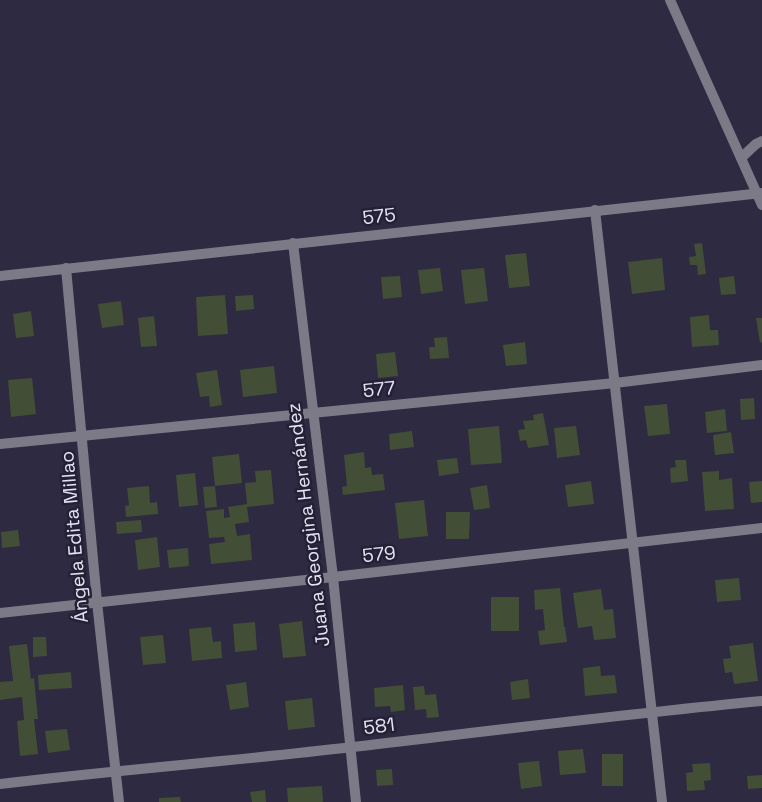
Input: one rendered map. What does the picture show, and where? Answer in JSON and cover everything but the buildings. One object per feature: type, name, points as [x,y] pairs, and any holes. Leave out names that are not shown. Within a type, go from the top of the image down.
[{"type":"street","points":[[670,0],[741,158],[760,193],[762,205]]},
{"type":"street","points":[[741,158],[762,141]]},
{"type":"street","name":"575","points":[[0,276],[760,193]]},
{"type":"street","points":[[595,210],[662,802]]},
{"type":"street","name":"Juana Georgina Hernández","points":[[293,243],[333,577],[356,802]]},
{"type":"street","name":"Ángela Edita Millao","points":[[66,268],[97,602],[119,802]]},
{"type":"street","name":"577","points":[[0,444],[615,382],[762,365]]},
{"type":"street","name":"579","points":[[0,613],[762,528]]},
{"type":"street","name":"581","points":[[0,784],[116,770],[350,747],[652,711],[762,701]]}]
